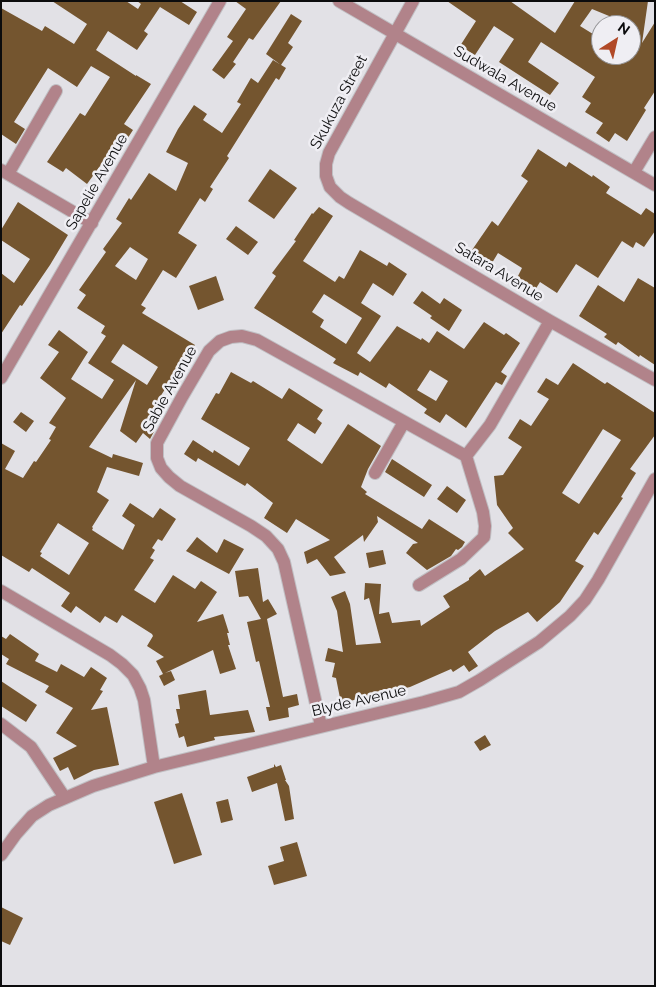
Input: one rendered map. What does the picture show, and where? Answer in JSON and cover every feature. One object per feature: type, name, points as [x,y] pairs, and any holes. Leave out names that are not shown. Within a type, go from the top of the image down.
[{"type":"street","name":"Sapelie Avenue","points":[[2,374],[220,1]]},
{"type":"street","name":"Sudwala Avenue","points":[[339,1],[655,185]]},
{"type":"street","name":"Skukuza Street","points":[[330,187],[326,176],[326,164],[329,153],[412,1]]},
{"type":"street","points":[[56,91],[5,172],[92,222]]},
{"type":"street","points":[[634,172],[655,137]]},
{"type":"street","name":"Satara Avenue","points":[[330,187],[349,203],[550,321],[655,380]]},
{"type":"street","points":[[419,585],[461,559],[484,537],[483,512],[466,456],[490,425],[550,321]]},
{"type":"street","name":"Sabie Avenue","points":[[321,726],[284,562],[278,549],[266,536],[180,486],[169,477],[157,458],[157,443],[210,351],[220,341],[242,336],[257,340],[466,456]]},
{"type":"street","points":[[375,473],[404,422]]},
{"type":"street","name":"Blyde Avenue","points":[[1,855],[32,816],[49,805],[100,784],[154,767],[390,711],[459,692],[480,680],[539,642],[570,616],[585,600],[655,479]]},
{"type":"street","points":[[1,591],[110,655],[133,675],[144,700],[154,767]]},
{"type":"street","points":[[1,724],[31,747],[65,798]]},
{"type":"building","points":[[52,1],[126,1],[138,9],[141,4],[137,1],[180,1],[197,12],[189,25],[160,7],[144,31],[148,34],[137,50],[108,31],[96,50],[151,84],[124,124],[133,130],[114,159],[108,155],[87,184],[66,168],[63,172],[47,162],[80,113],[85,116],[110,77],[91,66],[77,87],[48,68],[14,122],[25,129],[16,144],[1,134],[1,8],[42,31],[45,26],[74,44],[87,24]]},
{"type":"building","points":[[235,1],[281,1],[253,40],[249,38],[233,62],[236,64],[224,79],[212,70],[233,41],[227,37],[246,9]]},
{"type":"building","points":[[447,1],[510,1],[555,33],[575,1],[648,1],[642,43],[655,22],[655,91],[627,141],[615,133],[609,142],[596,133],[603,123],[585,112],[591,103],[582,97],[595,77],[541,42],[528,62],[559,83],[550,95],[499,62],[514,39],[494,26],[475,55],[460,46],[476,21]]},
{"type":"building","points":[[291,14],[302,21],[288,43],[293,47],[281,65],[266,54]]},
{"type":"building","points":[[273,60],[286,68],[279,80],[276,78],[227,156],[229,158],[210,187],[213,189],[205,202],[200,198],[178,233],[197,245],[176,278],[163,270],[141,305],[146,308],[142,313],[195,345],[150,413],[158,419],[150,439],[143,433],[136,443],[120,431],[136,380],[89,447],[112,458],[113,454],[143,463],[139,476],[107,467],[97,492],[109,500],[92,530],[123,550],[135,525],[122,516],[130,503],[153,518],[160,508],[176,519],[162,541],[158,539],[152,548],[155,550],[150,558],[154,560],[134,590],[155,603],[173,575],[195,589],[201,581],[217,592],[197,622],[223,614],[229,633],[227,633],[230,645],[228,645],[236,669],[220,674],[213,650],[165,673],[171,671],[175,680],[164,686],[159,676],[163,674],[156,661],[164,657],[147,646],[153,636],[152,634],[122,615],[117,623],[105,616],[100,623],[76,606],[71,613],[61,606],[70,593],[32,568],[29,572],[1,555],[1,443],[15,451],[5,469],[23,478],[51,440],[49,439],[56,427],[49,423],[66,398],[40,378],[59,352],[48,345],[59,330],[88,352],[71,379],[102,399],[114,380],[88,363],[106,336],[101,333],[105,326],[77,308],[86,295],[79,290],[106,252],[103,249],[122,223],[116,219],[129,198],[131,200],[149,173],[176,191],[188,163],[166,152],[194,105],[207,114],[203,120],[222,133],[241,104],[237,102],[251,78],[258,83]],"holes":[[[130,247],[148,259],[136,280],[115,266]],[[123,344],[158,367],[147,385],[111,362]],[[58,523],[89,543],[69,575],[40,556],[42,553],[40,552]]]},
{"type":"building","points":[[538,149],[566,167],[569,162],[592,177],[593,175],[610,187],[606,193],[641,215],[646,208],[655,214],[655,231],[644,247],[636,242],[633,248],[622,241],[598,278],[576,264],[557,293],[540,282],[535,290],[519,280],[520,277],[518,276],[522,268],[498,253],[492,263],[472,250],[492,221],[498,226],[528,181],[521,176]]},
{"type":"building","points":[[270,169],[297,188],[274,219],[248,201]]},
{"type":"building","points":[[18,202],[68,235],[50,265],[1,334],[1,273],[14,283],[30,259],[1,240],[1,230]]},
{"type":"building","points":[[319,207],[333,216],[303,261],[335,282],[339,276],[344,279],[360,250],[387,266],[389,262],[407,274],[393,296],[373,283],[361,303],[381,316],[357,353],[370,362],[397,326],[429,343],[437,331],[464,349],[484,322],[504,335],[506,333],[520,343],[501,372],[507,376],[502,385],[496,382],[466,428],[446,414],[440,423],[424,413],[427,409],[389,383],[386,388],[360,372],[358,376],[333,363],[336,359],[254,308],[276,276],[272,273]],"holes":[[[324,294],[362,318],[346,344],[320,327],[324,320],[312,312]],[[430,370],[448,381],[436,401],[417,390]]]},
{"type":"building","points":[[236,226],[258,242],[248,255],[226,239]]},
{"type":"building","points":[[216,276],[224,300],[198,310],[189,286]]},
{"type":"building","points":[[638,278],[655,288],[655,365],[640,355],[639,357],[618,342],[616,345],[604,337],[607,334],[579,316],[598,285],[624,302]]},
{"type":"building","points":[[422,291],[440,304],[444,298],[462,310],[449,331],[413,303]]},
{"type":"building","points":[[573,363],[655,413],[655,435],[630,469],[636,473],[621,497],[623,498],[598,535],[594,532],[575,561],[584,566],[560,602],[537,622],[528,612],[495,631],[468,652],[478,666],[469,672],[464,665],[453,672],[451,669],[410,687],[341,703],[336,678],[332,677],[335,663],[325,661],[328,648],[343,652],[337,611],[331,597],[345,591],[350,604],[356,645],[381,643],[369,598],[364,600],[365,583],[381,584],[379,614],[389,612],[392,623],[420,620],[421,626],[450,607],[443,596],[469,580],[480,569],[485,576],[524,549],[508,533],[513,528],[497,505],[494,476],[503,475],[522,447],[508,438],[520,419],[531,426],[549,399],[537,392],[546,378],[558,385]],"holes":[[[603,429],[621,440],[579,504],[562,493]]]},
{"type":"building","points":[[231,372],[251,383],[253,381],[282,399],[289,388],[323,410],[317,419],[322,423],[315,434],[298,423],[287,440],[322,464],[348,424],[381,446],[368,469],[361,487],[367,492],[365,494],[422,529],[429,519],[465,542],[462,547],[458,550],[456,549],[451,556],[427,570],[406,553],[413,544],[418,543],[377,516],[378,522],[364,542],[363,535],[334,557],[346,573],[330,576],[317,559],[307,564],[304,552],[330,540],[296,519],[287,533],[264,518],[273,503],[247,483],[245,486],[198,458],[196,462],[184,454],[193,440],[213,453],[214,450],[239,466],[250,448],[201,419],[216,393],[219,394]]},
{"type":"building","points":[[21,412],[34,421],[26,432],[13,422]]},
{"type":"building","points":[[392,459],[432,485],[424,497],[385,472]]},
{"type":"building","points":[[447,486],[466,500],[457,513],[437,499]]},
{"type":"building","points":[[197,537],[217,553],[224,539],[244,549],[229,574],[186,551]]},
{"type":"building","points":[[383,550],[386,564],[369,568],[366,553]]},
{"type":"building","points":[[258,568],[263,602],[268,599],[277,614],[267,619],[283,697],[297,694],[299,705],[288,708],[289,717],[269,721],[266,707],[270,707],[259,661],[256,662],[247,622],[261,619],[248,596],[239,597],[235,571]]},
{"type":"building","points":[[10,634],[39,654],[35,661],[57,672],[61,664],[84,677],[91,667],[107,678],[100,690],[103,691],[91,710],[107,707],[119,765],[94,770],[74,780],[68,767],[60,771],[53,758],[77,746],[56,733],[73,708],[45,692],[49,686],[6,664],[9,659],[1,654],[1,636],[6,639]]},
{"type":"building","points":[[1,681],[37,705],[26,722],[1,706]]},
{"type":"building","points":[[206,690],[210,715],[248,710],[255,732],[214,737],[215,740],[187,747],[184,736],[179,738],[175,724],[179,723],[176,709],[180,709],[178,695]]},
{"type":"building","points":[[485,735],[491,745],[480,751],[474,742]]},
{"type":"building","points":[[274,764],[276,767],[281,765],[285,780],[289,786],[294,819],[285,821],[277,783],[252,792],[247,777],[274,767]]},
{"type":"building","points":[[182,793],[202,855],[174,864],[154,802]]},
{"type":"building","points":[[228,799],[233,820],[221,823],[216,802]]},
{"type":"building","points":[[297,842],[307,876],[274,885],[268,866],[284,861],[280,847]]},
{"type":"building","points":[[1,907],[23,918],[10,945],[1,941]]}]
